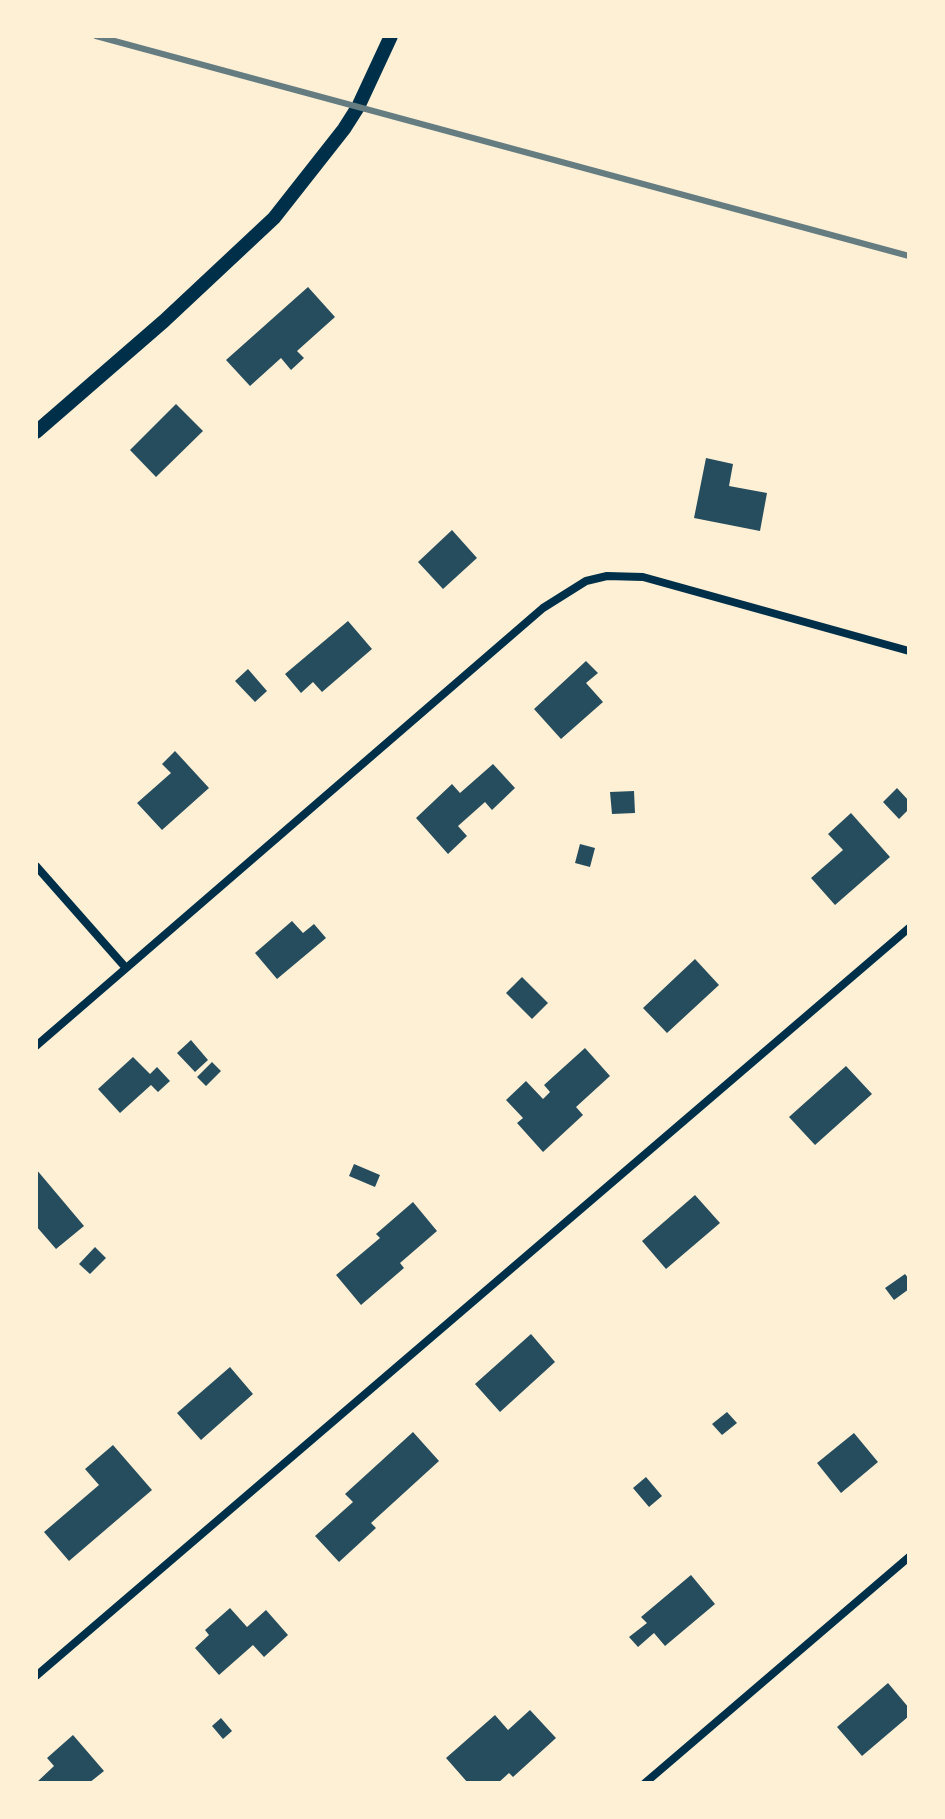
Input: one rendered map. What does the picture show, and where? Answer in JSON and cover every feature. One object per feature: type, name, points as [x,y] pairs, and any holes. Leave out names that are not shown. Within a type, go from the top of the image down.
[{"type":"street","points":[[36,432],[206,284],[274,218],[344,129],[391,36]]},
{"type":"street","points":[[36,1046],[543,608],[586,581],[607,576],[643,577],[909,651]]},
{"type":"street","points":[[36,866],[126,968]]},
{"type":"street","points":[[36,1676],[909,928]]},
{"type":"street","points":[[645,1783],[909,1557]]},
{"type":"building","points":[[308,287],[335,317],[297,351],[304,358],[291,370],[281,358],[250,386],[226,360]]},
{"type":"building","points":[[176,404],[203,431],[156,477],[130,450]]},
{"type":"building","points":[[706,458],[733,464],[729,486],[767,493],[760,531],[694,518]]},
{"type":"building","points":[[452,530],[477,558],[443,589],[418,562]]},
{"type":"building","points":[[348,621],[372,649],[322,692],[313,682],[301,693],[285,674]]},
{"type":"building","points":[[586,661],[598,673],[586,683],[603,702],[561,739],[534,709]]},
{"type":"building","points":[[248,669],[267,691],[255,702],[235,681]]},
{"type":"building","points":[[175,751],[209,788],[162,830],[137,803],[171,773],[162,764]]},
{"type":"building","points":[[493,764],[515,788],[492,810],[485,802],[458,826],[467,836],[448,854],[416,818],[452,784],[460,793]]},
{"type":"building","points":[[897,788],[909,801],[909,809],[899,819],[883,802]]},
{"type":"building","points":[[634,791],[635,813],[612,814],[610,792]]},
{"type":"building","points":[[851,813],[890,857],[835,905],[811,878],[843,850],[828,834]]},
{"type":"building","points":[[580,844],[595,848],[590,867],[575,863]]},
{"type":"building","points":[[292,921],[303,933],[314,924],[326,938],[277,979],[255,953]]},
{"type":"building","points":[[695,959],[719,985],[667,1033],[643,1008]]},
{"type":"building","points":[[522,977],[548,1003],[532,1019],[506,993]]},
{"type":"building","points":[[191,1040],[208,1060],[195,1072],[177,1053]]},
{"type":"building","points":[[585,1048],[610,1076],[576,1107],[583,1115],[543,1152],[517,1123],[523,1118],[506,1100],[526,1081],[543,1099],[550,1092],[544,1085]]},
{"type":"building","points":[[133,1057],[150,1074],[157,1067],[170,1081],[158,1092],[151,1085],[120,1113],[98,1089]]},
{"type":"building","points":[[212,1062],[221,1071],[206,1086],[197,1077]]},
{"type":"building","points":[[846,1066],[872,1094],[815,1145],[789,1117]]},
{"type":"building","points":[[354,1164],[380,1175],[375,1187],[349,1176]]},
{"type":"building","points":[[36,1169],[84,1226],[56,1249],[36,1226]]},
{"type":"building","points":[[695,1195],[720,1223],[666,1269],[642,1241]]},
{"type":"building","points":[[413,1202],[437,1231],[400,1263],[404,1268],[361,1305],[336,1275],[380,1238],[376,1234]]},
{"type":"building","points":[[95,1247],[106,1258],[90,1274],[79,1264]]},
{"type":"building","points":[[905,1274],[909,1279],[909,1289],[894,1300],[885,1288]]},
{"type":"building","points":[[531,1334],[555,1362],[500,1412],[475,1384]]},
{"type":"building","points":[[230,1367],[253,1394],[201,1440],[177,1413]]},
{"type":"building","points":[[727,1412],[737,1423],[722,1435],[712,1424]]},
{"type":"building","points":[[413,1432],[439,1461],[371,1523],[376,1528],[339,1562],[315,1536],[353,1502],[345,1494]]},
{"type":"building","points":[[854,1433],[878,1462],[841,1493],[817,1463]]},
{"type":"building","points":[[113,1445],[152,1490],[69,1561],[44,1532],[99,1485],[85,1469]]},
{"type":"building","points":[[646,1477],[662,1496],[649,1507],[633,1488]]},
{"type":"building","points":[[691,1575],[715,1604],[665,1646],[654,1633],[638,1647],[629,1637],[647,1623],[641,1617]]},
{"type":"building","points":[[230,1608],[247,1627],[266,1610],[288,1635],[264,1657],[253,1645],[219,1675],[195,1648],[209,1635],[205,1630]]},
{"type":"building","points":[[888,1683],[909,1708],[909,1716],[862,1756],[837,1727]]},
{"type":"building","points":[[530,1710],[556,1738],[513,1777],[509,1773],[498,1783],[468,1783],[446,1758],[495,1715],[508,1730]]},
{"type":"building","points":[[221,1718],[232,1731],[223,1739],[212,1726]]},
{"type":"building","points":[[73,1735],[104,1771],[89,1783],[36,1783],[54,1766],[47,1758]]},
{"type":"railway","points":[[96,36],[909,256]]}]
